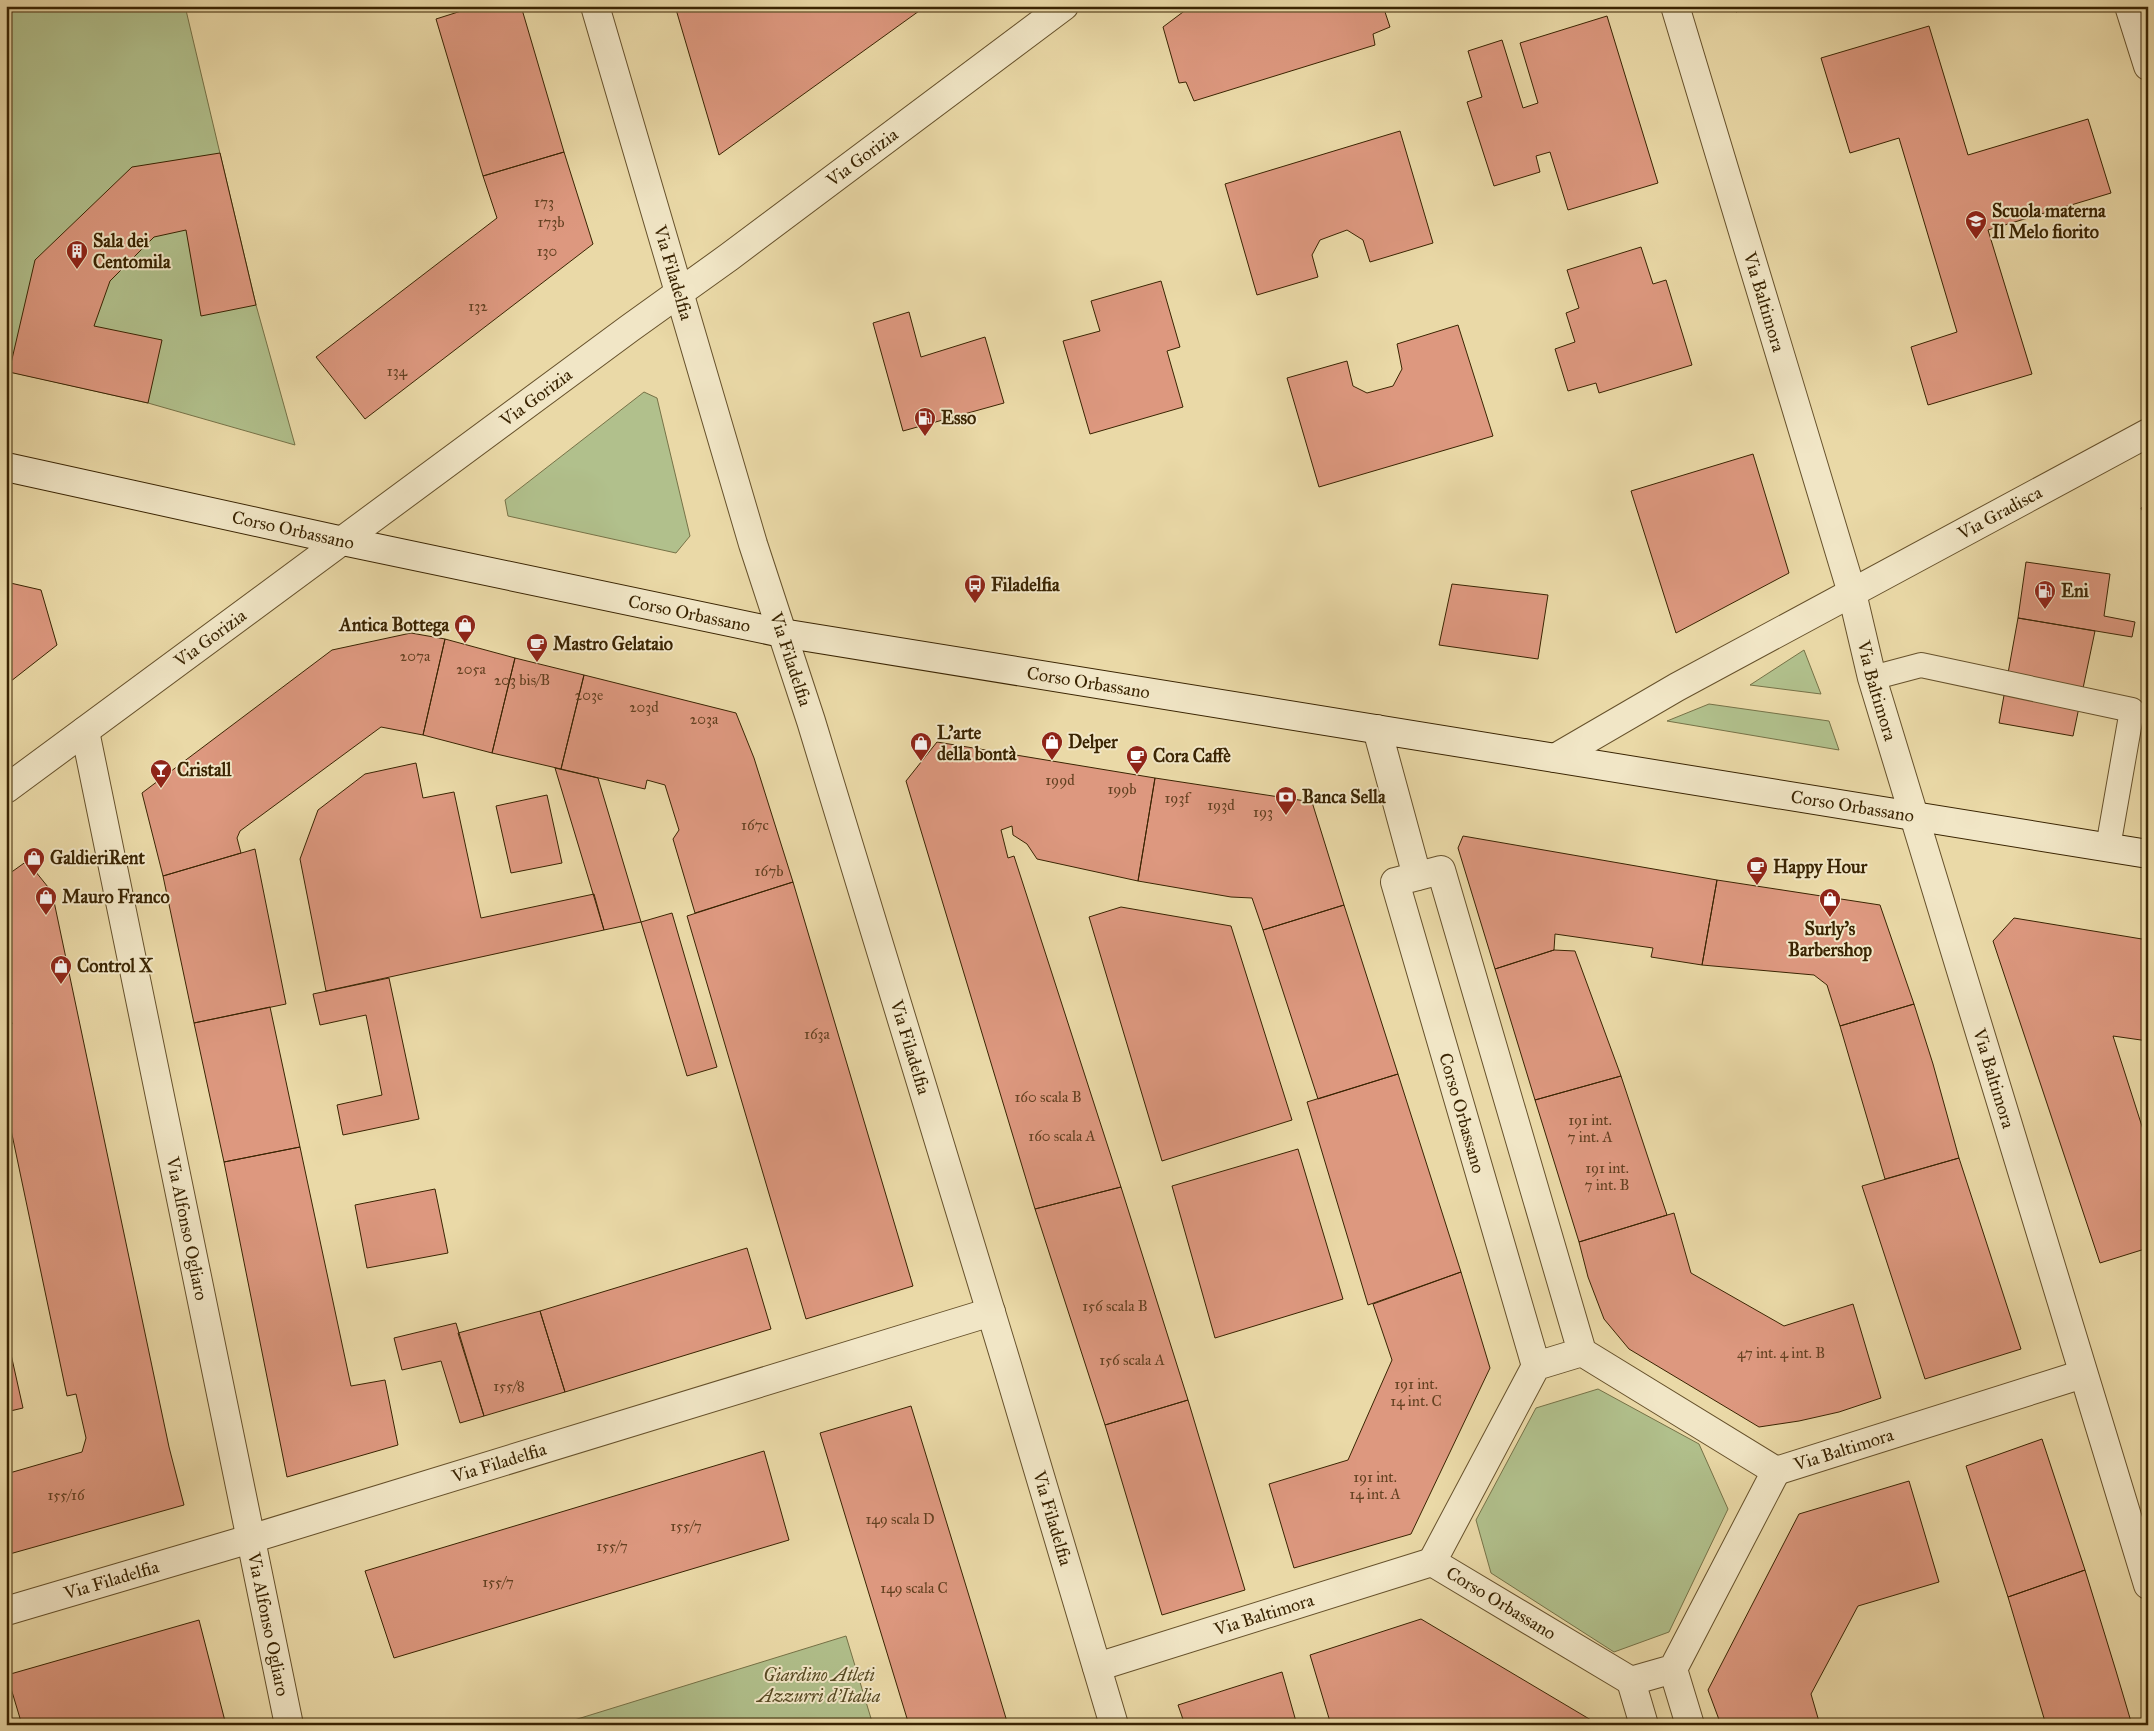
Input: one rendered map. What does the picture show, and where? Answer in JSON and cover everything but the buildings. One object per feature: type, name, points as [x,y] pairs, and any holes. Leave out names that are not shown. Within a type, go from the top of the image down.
[{"type":"street","name":"Via Filadelfia","points":[[595,6],[753,544],[811,721],[991,1312],[1114,1725]]},
{"type":"street","name":"Via Gorizia","points":[[6,788],[343,541],[1064,6]]},
{"type":"street","name":"Via Baltimora","points":[[1675,6],[1852,593],[1872,678],[2148,1585]]},
{"type":"street","points":[[2129,6],[2148,66]]},
{"type":"street","name":"Via Gradisca","points":[[1852,593],[2148,433]]},
{"type":"street","name":"Corso Orbassano","points":[[6,467],[343,541],[782,633],[2148,854]]},
{"type":"street","points":[[1555,758],[1677,687],[1852,593]]},
{"type":"street","points":[[1377,729],[1417,876]]},
{"type":"street","name":"Via Alfonso Ogliaro","points":[[85,731],[288,1725]]},
{"type":"street","name":"Corso Orbassano","points":[[1582,1352],[1441,870],[1395,882],[1536,1366],[1432,1562],[1631,1681]]},
{"type":"street","name":"Via Filadelfia","points":[[6,1611],[250,1539],[991,1312]]},
{"type":"street","points":[[1536,1366],[1582,1352],[1776,1471],[1673,1669],[1690,1725]]},
{"type":"street","name":"Via Baltimora","points":[[1776,1471],[2083,1374]]},
{"type":"street","name":"Via Baltimora","points":[[1097,1667],[1432,1562]]},
{"type":"street","points":[[1644,1725],[1631,1681],[1673,1669]]},
{"type":"lane","points":[[1872,678],[1921,665],[2132,710],[2108,848]]},
{"type":"green space","points":[[6,6],[185,6],[256,305],[295,445],[148,403],[6,371]]},
{"type":"green space","points":[[644,392],[657,398],[690,536],[676,553],[508,516],[505,500]]},
{"type":"green space","points":[[1804,650],[1821,694],[1750,685]]},
{"type":"green space","points":[[1709,704],[1829,721],[1839,750],[1667,721]]},
{"type":"green space","points":[[1598,1389],[1699,1444],[1728,1509],[1669,1632],[1614,1652],[1491,1573],[1476,1520],[1536,1408]]},
{"type":"green space","name":"Giardino Atleti Azzurri d'Italia","points":[[846,1636],[873,1725],[558,1725]]},
{"type":"place","name":"Scuola materna Il Melo fiorito","points":[[1976,240]]},
{"type":"place","name":"Sala dei Centomila","points":[[77,270]]},
{"type":"place","name":"Esso","points":[[925,437]]},
{"type":"place","name":"Filadelfia","points":[[975,604]]},
{"type":"place","name":"Eni","points":[[2045,610]]},
{"type":"place","name":"Antica Bottega","points":[[465,644]]},
{"type":"place","name":"Mastro Gelataio","points":[[537,663]]},
{"type":"place","name":"Delper","points":[[1052,761]]},
{"type":"place","name":"L'arte della bontà","points":[[921,762]]},
{"type":"place","name":"Cora Caffè","points":[[1137,775]]},
{"type":"place","name":"Cristall","points":[[161,789]]},
{"type":"place","name":"Banca Sella","points":[[1286,816]]},
{"type":"place","name":"GaldieriRent","points":[[34,877]]},
{"type":"place","name":"Happy Hour","points":[[1757,886]]},
{"type":"place","name":"Mauro Franco","points":[[46,916]]},
{"type":"place","name":"Surly's Barbershop","points":[[1830,918]]},
{"type":"place","name":"Control X","points":[[61,985]]}]
